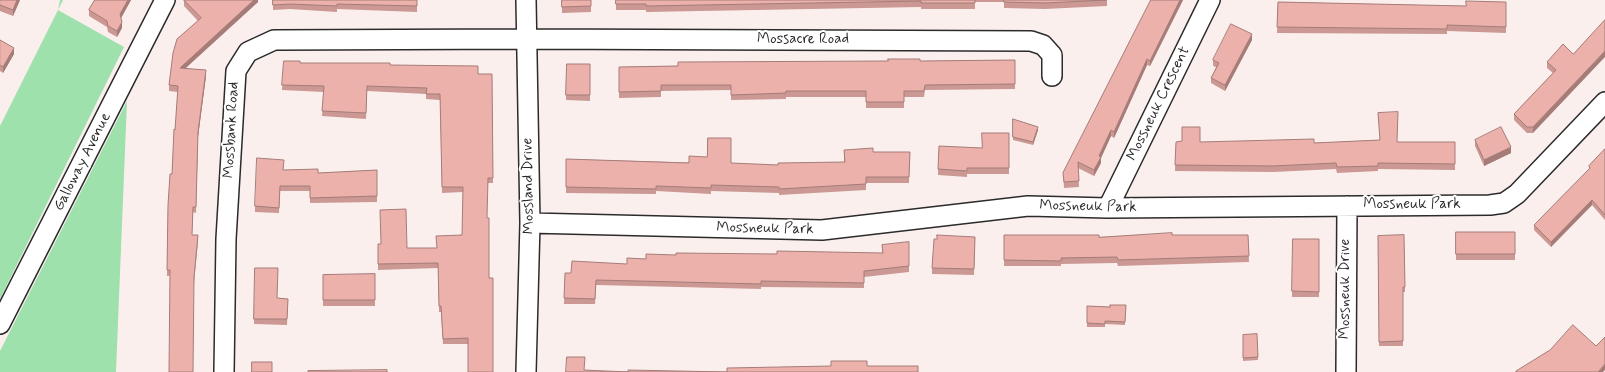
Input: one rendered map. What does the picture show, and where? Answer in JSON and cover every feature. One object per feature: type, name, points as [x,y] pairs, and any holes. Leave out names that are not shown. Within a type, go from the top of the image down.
[{"type":"street","name":"Galloway Avenue","points":[[0,324],[165,0]]},
{"type":"street","name":"Mossland Drive","points":[[526,0],[530,223],[526,372]]},
{"type":"street","name":"Mossneuk Crescent","points":[[1108,208],[1210,0]]},
{"type":"street","name":"Mossacre Road","points":[[527,39],[1031,41],[1042,45],[1052,55],[1052,76]]},
{"type":"street","name":"Mossbank Road","points":[[224,372],[226,239],[236,71],[248,52],[274,40],[527,39]]},
{"type":"street","name":"Mossneuk Park","points":[[530,223],[822,230],[1028,206],[1108,208],[1490,205],[1504,203],[1517,194],[1605,102]]},
{"type":"street","name":"Mossneuk Drive","points":[[1346,372],[1347,206]]},
{"type":"green space","points":[[60,0],[63,0],[58,10]]},
{"type":"green space","points":[[58,10],[124,47],[0,299],[0,126]]},
{"type":"green space","points":[[127,101],[116,372],[0,372],[0,351]]},
{"type":"building","points":[[0,0],[17,0],[13,10],[0,5]]},
{"type":"building","points":[[95,0],[128,0],[120,14],[122,22],[117,31],[108,26],[107,21],[89,10]]},
{"type":"building","points":[[184,0],[254,0],[180,68],[206,70],[198,132],[196,207],[193,207],[192,235],[198,235],[194,277],[193,372],[169,372],[170,270],[167,270],[168,205],[170,174],[172,174],[178,86],[169,85],[173,53],[177,39],[201,18]]},
{"type":"building","points":[[273,0],[417,0],[417,6],[337,4],[337,6],[290,4],[273,5]]},
{"type":"building","points":[[562,0],[591,0],[591,6],[562,7]]},
{"type":"building","points":[[616,0],[975,0],[975,3],[921,3],[921,1],[646,6],[646,4],[616,4]]},
{"type":"building","points":[[1004,0],[1107,0],[1045,3],[1004,2]]},
{"type":"building","points":[[1151,0],[1180,0],[1150,61],[1147,59],[1114,132],[1111,130],[1099,156],[1101,157],[1094,170],[1078,162],[1079,181],[1064,182],[1063,173]]},
{"type":"building","points":[[1466,1],[1506,2],[1506,27],[1447,25],[1447,29],[1277,27],[1278,2],[1466,6]]},
{"type":"building","points":[[1605,20],[1605,51],[1533,127],[1527,127],[1514,114],[1556,70],[1547,62],[1563,44],[1573,54]]},
{"type":"building","points":[[1231,24],[1252,34],[1225,85],[1211,78],[1219,63],[1213,60]]},
{"type":"building","points":[[0,40],[14,48],[3,67],[0,65]]},
{"type":"building","points":[[888,59],[920,59],[920,61],[1015,60],[1015,84],[925,85],[924,91],[904,91],[904,102],[866,102],[866,91],[786,91],[786,93],[731,95],[731,85],[661,85],[661,91],[619,92],[619,67],[678,66],[678,62],[888,61]]},
{"type":"building","points":[[284,61],[300,61],[300,63],[390,63],[390,65],[478,66],[478,74],[492,74],[493,178],[488,178],[487,218],[489,218],[489,278],[493,278],[493,372],[468,372],[468,338],[443,339],[441,306],[439,306],[438,263],[378,264],[378,244],[381,244],[380,210],[406,209],[407,248],[437,248],[436,236],[462,235],[463,187],[442,187],[440,94],[426,94],[427,88],[367,86],[366,113],[322,111],[324,86],[282,85]]},
{"type":"building","points":[[567,64],[590,64],[590,95],[566,95]]},
{"type":"building","points":[[1398,112],[1397,142],[1455,142],[1455,164],[1378,163],[1378,166],[1337,167],[1336,163],[1273,166],[1175,165],[1176,142],[1182,141],[1182,127],[1200,127],[1200,142],[1314,139],[1314,143],[1380,140],[1378,113]]},
{"type":"building","points":[[1013,119],[1038,127],[1033,142],[1013,137]]},
{"type":"building","points":[[1501,127],[1511,147],[1484,160],[1475,140]]},
{"type":"building","points":[[982,133],[1009,133],[1009,168],[967,168],[967,171],[938,169],[939,146],[982,148]]},
{"type":"building","points":[[708,138],[731,138],[731,163],[778,165],[778,163],[845,162],[844,150],[873,148],[873,152],[910,152],[909,177],[866,177],[866,184],[779,189],[779,187],[711,185],[711,188],[656,186],[656,189],[566,187],[566,159],[689,163],[689,156],[707,157]]},
{"type":"building","points":[[1605,149],[1605,215],[1592,200],[1551,242],[1534,225],[1590,168],[1589,166]]},
{"type":"building","points":[[257,158],[284,160],[283,170],[318,169],[318,173],[377,170],[377,196],[310,198],[310,186],[280,186],[279,208],[255,206]]},
{"type":"building","points":[[1456,232],[1515,232],[1515,254],[1456,254]]},
{"type":"building","points":[[1172,233],[1172,235],[1248,235],[1249,256],[1118,260],[1117,257],[1061,258],[1061,261],[1004,260],[1004,235],[1099,235],[1099,237]]},
{"type":"building","points":[[937,235],[975,237],[974,269],[932,268],[934,239],[937,239]]},
{"type":"building","points":[[1404,235],[1405,287],[1403,287],[1403,341],[1379,342],[1378,236]]},
{"type":"building","points":[[1293,239],[1319,239],[1319,292],[1292,291]]},
{"type":"building","points":[[909,242],[909,266],[864,271],[864,283],[761,281],[761,284],[596,280],[595,299],[564,298],[565,273],[571,273],[572,261],[627,264],[627,258],[646,259],[646,254],[676,255],[676,253],[777,254],[777,251],[883,253],[882,245]]},
{"type":"building","points":[[255,268],[278,268],[277,298],[288,299],[287,319],[254,319]]},
{"type":"building","points":[[375,274],[375,300],[323,300],[323,275]]},
{"type":"building","points":[[1110,305],[1126,305],[1125,322],[1105,321],[1105,324],[1087,323],[1087,306],[1110,307]]},
{"type":"building","points":[[1573,325],[1596,346],[1605,337],[1605,364],[1598,372],[1516,372],[1550,350]]},
{"type":"building","points":[[1257,334],[1258,357],[1243,358],[1243,335]]},
{"type":"building","points":[[567,357],[585,357],[584,370],[628,372],[566,372]]},
{"type":"building","points":[[831,361],[867,361],[867,366],[918,366],[918,372],[727,372],[727,368],[831,366]]},
{"type":"building","points":[[252,362],[272,362],[272,372],[252,372]]},
{"type":"building","points":[[387,370],[387,372],[308,372],[308,371]]},
{"type":"building","points":[[628,370],[727,372],[628,372]]}]
